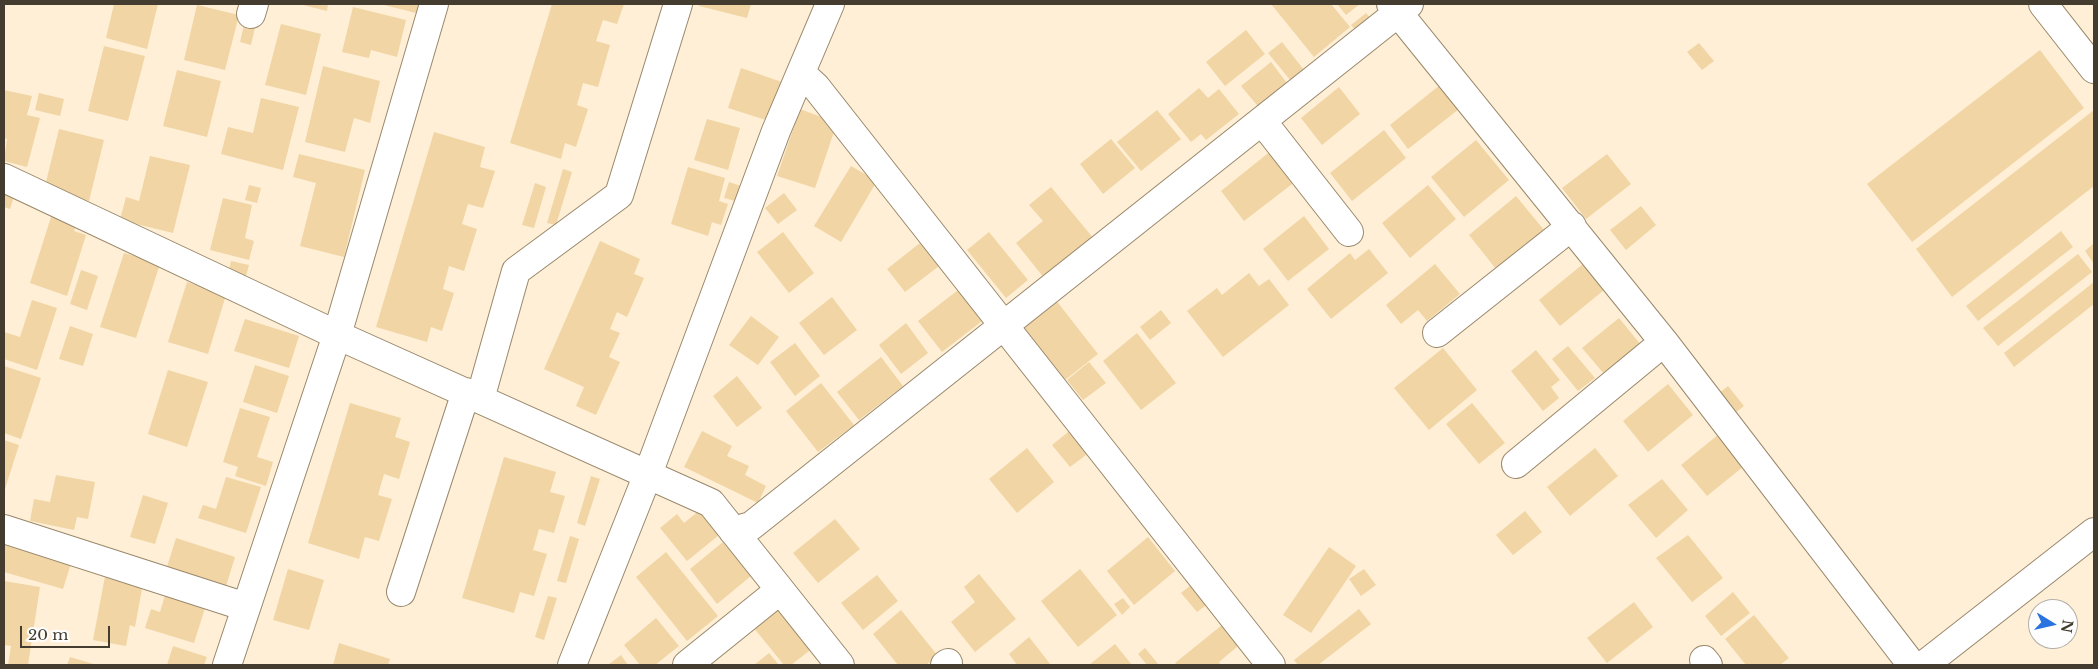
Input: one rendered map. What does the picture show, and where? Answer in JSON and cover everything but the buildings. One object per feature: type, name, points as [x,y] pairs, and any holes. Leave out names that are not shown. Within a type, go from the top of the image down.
[{"type":"street","points":[[227,665],[337,335],[434,4]]},
{"type":"street","points":[[401,592],[473,396],[516,271],[619,195],[678,4]]},
{"type":"street","points":[[572,665],[648,474],[776,131],[830,4]]},
{"type":"street","points":[[2043,4],[2094,69]]},
{"type":"street","points":[[733,530],[751,526],[1262,121],[1399,7],[1664,342],[1912,665]]},
{"type":"street","points":[[801,74],[816,87],[1272,665]]},
{"type":"street","points":[[1262,121],[1349,232]]},
{"type":"street","points":[[4,178],[337,335],[711,503],[780,590],[832,662]]},
{"type":"street","points":[[1437,333],[1572,226]]},
{"type":"street","points":[[1516,464],[1664,342]]},
{"type":"street","points":[[4,529],[246,607]]},
{"type":"street","points":[[1924,665],[2094,532]]},
{"type":"street","points":[[687,665],[780,590]]}]
